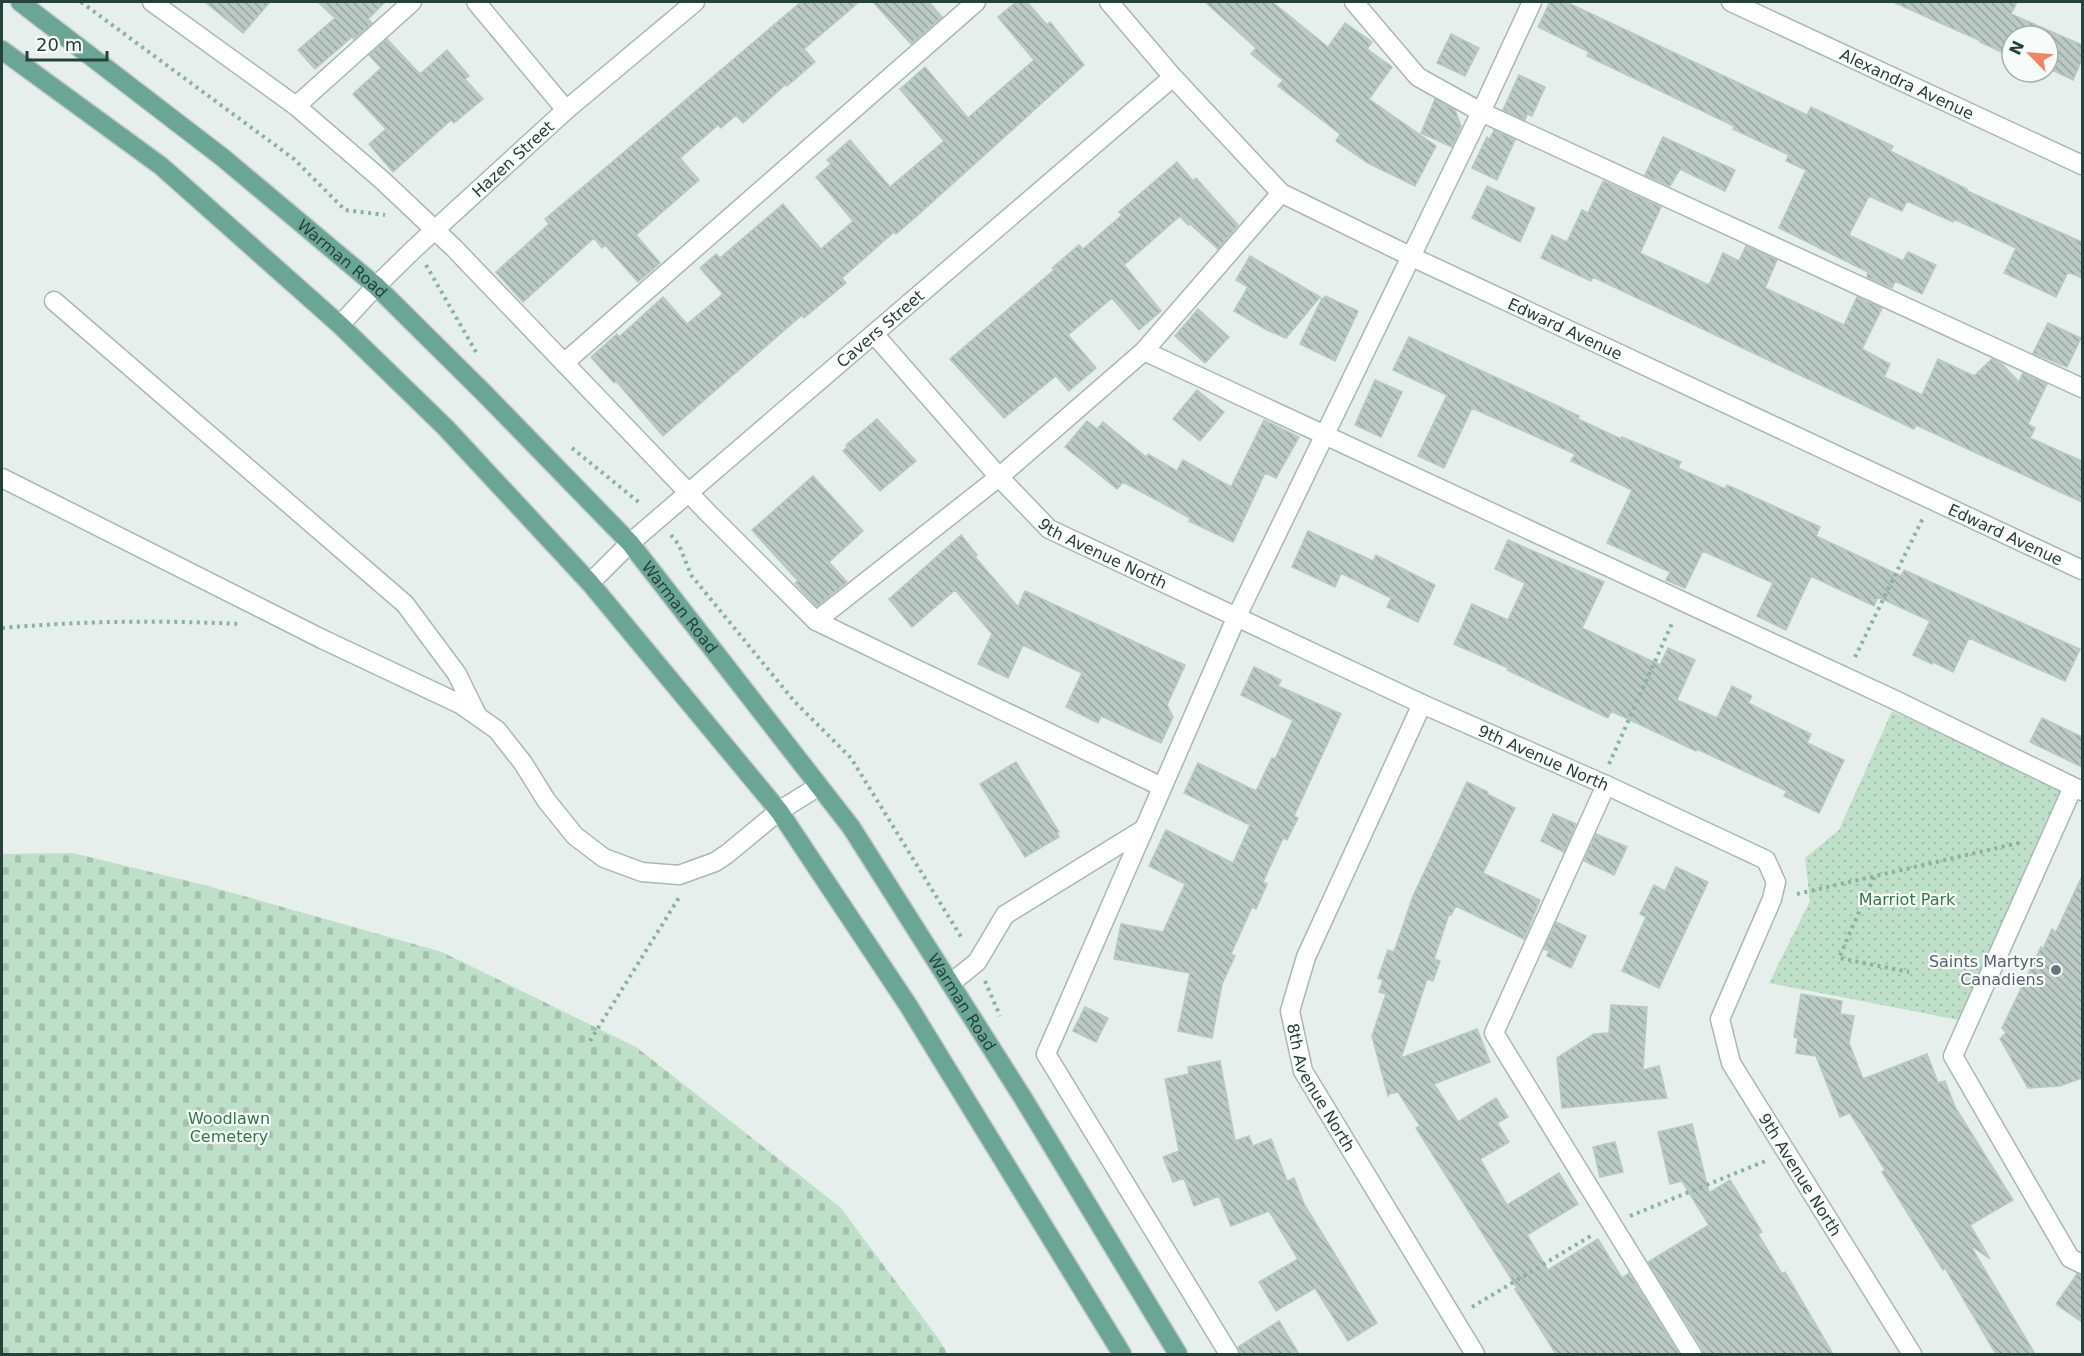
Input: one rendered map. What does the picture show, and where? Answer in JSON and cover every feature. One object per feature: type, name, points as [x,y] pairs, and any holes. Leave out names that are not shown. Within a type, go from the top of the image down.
[{"type":"main road","name":"Warman Road","points":[[20,2],[222,157],[376,286],[630,543],[851,827],[951,983],[1178,1354]]},
{"type":"main road","points":[[2,50],[161,166],[340,325],[446,428],[590,584],[779,811],[908,1005],[1122,1354]]},
{"type":"street","points":[[152,2],[296,106],[436,230],[816,621],[1162,787]]},
{"type":"street","points":[[296,106],[412,2]]},
{"type":"street","points":[[476,2],[566,110]]},
{"type":"street","name":"Hazen Street","points":[[340,325],[376,286],[566,110],[695,2]]},
{"type":"street","points":[[564,363],[976,2]]},
{"type":"street","name":"Edward Avenue","points":[[1109,2],[1173,77],[1281,193],[1410,256],[2082,570]]},
{"type":"street","points":[[1354,2],[1418,77],[1481,112],[2082,388]]},
{"type":"street","points":[[1229,1354],[1046,1054],[1237,616],[1532,2]]},
{"type":"street","name":"Alexandra Avenue","points":[[1731,2],[2082,165]]},
{"type":"street","name":"Cavers Street","points":[[590,584],[630,543],[1173,77]]},
{"type":"street","points":[[816,621],[999,477],[1144,351],[1281,193]]},
{"type":"street","points":[[54,301],[405,604],[457,674],[478,717]]},
{"type":"street","name":"9th Avenue North","points":[[874,334],[999,477],[1049,530],[1422,704],[1606,785],[1766,860],[1776,882],[1772,900],[1720,1019],[1731,1063],[1912,1354]]},
{"type":"street","points":[[1144,351],[1845,677],[2078,789],[2053,836],[1953,1056],[2070,1258],[2082,1264]]},
{"type":"street","points":[[2,478],[322,639],[460,704],[497,730],[523,763],[546,800],[575,836],[604,858],[642,872],[679,875],[715,862],[779,811],[819,786]]},
{"type":"street","name":"8th Avenue North","points":[[1422,704],[1306,957],[1290,1011],[1303,1071],[1475,1354]]},
{"type":"street","points":[[1606,785],[1494,1033],[1692,1354]]},
{"type":"street","points":[[951,983],[977,962],[1005,915],[1144,829]]},
{"type":"path","points":[[1845,677],[1920,524]]},
{"type":"path","points":[[1611,761],[1682,601]]},
{"type":"path","points":[[2,628],[100,621],[183,621],[247,625]]},
{"type":"path","points":[[1801,893],[2053,836]]},
{"type":"path","points":[[590,1041],[664,925],[695,869]]},
{"type":"path","points":[[1875,876],[1839,958],[1909,972]]},
{"type":"green space","name":"Marriot Park","points":[[1892,711],[2061,789],[1959,1020],[1769,983],[1810,901],[1805,858],[1839,830]]},
{"type":"green space","name":"Woodlawn Cemetery","points":[[73,853],[208,886],[442,952],[636,1047],[840,1207],[948,1354],[2,1354],[2,854]]},
{"type":"building","points":[[205,2],[270,2],[243,33]]},
{"type":"building","points":[[318,2],[385,2],[368,19],[372,23],[315,69],[298,50],[335,18]]},
{"type":"building","points":[[801,2],[859,2],[804,49],[815,62],[787,86],[786,84],[743,123],[736,115],[721,128],[718,125],[680,158],[699,180],[636,235],[660,263],[638,282],[605,245],[602,248],[594,238],[523,302],[496,272],[549,224],[545,219]]},
{"type":"building","points":[[873,2],[929,2],[942,17],[911,44]]},
{"type":"building","points":[[1016,2],[1027,2],[1047,25],[1050,22],[1084,65],[918,215],[896,234],[894,232],[842,278],[846,283],[804,318],[802,315],[663,436],[616,381],[614,383],[591,357],[617,334],[619,337],[663,297],[687,324],[723,294],[700,268],[716,254],[720,258],[783,204],[821,249],[853,221],[816,177],[831,164],[827,160],[850,140],[890,187],[944,141],[900,89],[925,67],[968,118],[1034,60],[998,17]]},
{"type":"building","points":[[1205,2],[1272,2],[1328,47],[1345,23],[1372,42],[1367,49],[1392,67],[1369,99],[1436,146],[1415,186],[1368,163],[1336,141],[1340,134],[1278,86],[1283,80],[1251,54],[1256,48]]},
{"type":"building","points":[[1550,2],[1566,2],[1807,115],[1811,107],[1893,146],[1890,151],[1967,191],[2082,242],[2082,278],[2068,272],[2056,297],[2004,273],[2016,248],[1954,219],[1953,222],[1907,201],[1902,211],[1869,196],[1849,235],[1903,261],[1908,252],[1936,265],[1922,294],[1895,281],[1892,288],[1867,277],[1868,272],[1779,228],[1806,170],[1786,161],[1789,155],[1733,129],[1734,126],[1587,56],[1589,52],[1538,27]]},
{"type":"building","points":[[1893,2],[2017,2],[2011,14],[2034,24],[2000,24],[2000,51]]},
{"type":"building","points":[[1451,34],[1479,48],[1465,76],[1437,63]]},
{"type":"building","points":[[2060,35],[2082,45],[2082,59],[2073,80],[2060,74]]},
{"type":"building","points":[[387,39],[420,74],[447,50],[469,76],[465,79],[483,99],[454,123],[451,120],[393,172],[369,144],[386,129],[353,94],[381,68],[369,55]]},
{"type":"building","points":[[1519,75],[1545,87],[1532,116],[1527,114],[1525,120],[1503,110]]},
{"type":"building","points":[[1435,99],[1455,110],[1461,126],[1452,147],[1421,133]]},
{"type":"building","points":[[1494,130],[1515,140],[1497,180],[1472,168],[1487,137],[1490,139]]},
{"type":"building","points":[[1663,137],[1735,170],[1725,191],[1680,169],[1670,186],[1645,175]]},
{"type":"building","points":[[1177,162],[1193,181],[1196,178],[1238,225],[1218,249],[1180,216],[1124,265],[1161,311],[1139,330],[1112,298],[1068,335],[1096,368],[1069,391],[1056,376],[1004,418],[950,359],[1054,270],[1052,268],[1079,245],[1083,249],[1122,215],[1119,212]]},
{"type":"building","points":[[1603,181],[1661,207],[1640,253],[1709,285],[1723,253],[1739,261],[1746,246],[1777,260],[1765,288],[1844,325],[1857,297],[1882,308],[1862,349],[1890,364],[1884,377],[1922,395],[1938,359],[1974,376],[1992,359],[2002,364],[2019,382],[2023,373],[2047,384],[2028,424],[2035,428],[2030,438],[2082,461],[2082,502],[1916,425],[1914,429],[1593,277],[1591,281],[1541,258],[1552,235],[1567,242],[1582,210],[1588,213]]},
{"type":"building","points":[[1487,186],[1535,208],[1520,242],[1472,218]]},
{"type":"building","points":[[1250,256],[1320,297],[1286,338],[1234,311],[1248,287],[1236,280]]},
{"type":"building","points":[[1325,296],[1358,311],[1335,361],[1300,344]]},
{"type":"building","points":[[1198,309],[1229,337],[1205,363],[1175,336]]},
{"type":"building","points":[[2048,323],[2081,338],[2067,367],[2033,353]]},
{"type":"building","points":[[1409,337],[1579,416],[1578,419],[1621,439],[1622,437],[1681,462],[1678,468],[1725,489],[1727,485],[1820,527],[1816,536],[1901,576],[1904,570],[2080,649],[2065,681],[1969,638],[1953,672],[1933,662],[1932,664],[1913,655],[1930,621],[1878,597],[1874,606],[1811,576],[1786,630],[1757,616],[1773,583],[1703,551],[1685,588],[1666,580],[1670,572],[1607,543],[1632,490],[1571,461],[1575,454],[1472,408],[1444,468],[1418,456],[1447,395],[1393,370]]},
{"type":"building","points":[[1375,380],[1402,392],[1381,437],[1355,425]]},
{"type":"building","points":[[1197,390],[1224,412],[1200,441],[1173,419]]},
{"type":"building","points":[[877,419],[916,461],[880,491],[843,451],[846,445]]},
{"type":"building","points":[[1264,420],[1299,437],[1276,478],[1265,473],[1233,542],[1189,521],[1190,518],[1123,482],[1117,489],[1065,447],[1087,421],[1097,429],[1103,422],[1146,457],[1148,454],[1177,471],[1183,460],[1231,487]]},
{"type":"building","points":[[813,476],[863,531],[829,562],[847,582],[817,606],[795,583],[798,581],[752,530]]},
{"type":"building","points":[[1308,531],[1373,561],[1376,555],[1435,585],[1418,622],[1387,607],[1391,598],[1341,573],[1335,587],[1292,567]]},
{"type":"building","points":[[961,535],[977,555],[975,557],[1018,607],[1025,591],[1185,665],[1167,705],[1173,717],[1161,743],[1101,716],[1098,723],[1066,707],[1082,673],[1023,645],[1008,678],[978,664],[992,634],[955,590],[912,627],[889,599]]},
{"type":"building","points":[[1508,540],[1604,582],[1582,628],[1660,665],[1668,648],[1695,660],[1677,700],[1717,718],[1732,686],[1752,696],[1748,703],[1811,734],[1807,743],[1844,760],[1819,813],[1784,796],[1787,791],[1697,749],[1696,751],[1611,711],[1608,718],[1454,644],[1472,604],[1508,620],[1525,583],[1495,569]]},
{"type":"building","points":[[1254,667],[1281,680],[1278,686],[1341,714],[1294,816],[1298,818],[1287,840],[1283,838],[1263,882],[1267,884],[1256,909],[1252,907],[1231,954],[1235,956],[1222,984],[1212,1038],[1178,1031],[1190,973],[1114,959],[1121,924],[1163,932],[1185,884],[1149,866],[1166,830],[1233,863],[1250,825],[1184,793],[1198,763],[1256,791],[1272,758],[1275,759],[1293,720],[1241,695]]},
{"type":"building","points":[[2042,718],[2082,737],[2082,767],[2030,742]]},
{"type":"building","points":[[1016,762],[1059,832],[1057,833],[1059,837],[1025,857],[980,784]]},
{"type":"building","points":[[1467,782],[1515,808],[1483,873],[1540,900],[1524,939],[1456,906],[1451,915],[1449,914],[1434,959],[1440,961],[1433,981],[1427,979],[1401,1058],[1477,1029],[1490,1062],[1434,1084],[1458,1122],[1496,1098],[1508,1117],[1497,1123],[1509,1142],[1480,1159],[1507,1205],[1559,1173],[1578,1204],[1527,1235],[1548,1270],[1598,1239],[1622,1278],[1629,1273],[1679,1354],[1556,1354],[1416,1128],[1420,1126],[1398,1092],[1388,1096],[1372,1036],[1386,994],[1379,992],[1383,980],[1378,978],[1388,950],[1394,952],[1413,896]]},
{"type":"building","points":[[1553,814],[1576,824],[1564,852],[1541,841]]},
{"type":"building","points":[[1596,834],[1627,847],[1614,875],[1584,861]]},
{"type":"building","points":[[1676,867],[1708,882],[1659,988],[1622,971],[1646,917],[1640,914],[1654,885],[1665,891]]},
{"type":"building","name":"Saints Martyrs Canadiens","points":[[2082,876],[2082,1078],[2060,1086],[2028,1088],[2000,1039],[2006,1033],[2002,1028],[2041,947],[2043,949],[2052,929],[2056,932]]},
{"type":"building","points":[[1556,922],[1586,936],[1571,968],[1547,956],[1549,951],[1544,949]]},
{"type":"building","points":[[1801,994],[1842,1001],[1840,1014],[1854,1016],[1849,1043],[1863,1079],[1927,1054],[1938,1083],[1945,1081],[1955,1107],[2013,1200],[1970,1225],[1990,1259],[1970,1245],[2035,1354],[1996,1354],[1945,1268],[1943,1270],[1882,1172],[1885,1170],[1850,1113],[1840,1117],[1816,1056],[1796,1053],[1798,1038],[1794,1037]]},
{"type":"building","points":[[1611,1005],[1647,1007],[1643,1070],[1659,1066],[1667,1098],[1562,1108],[1557,1058],[1594,1034],[1609,1033]]},
{"type":"building","points":[[1085,1007],[1108,1018],[1096,1042],[1073,1031]]},
{"type":"building","points":[[1220,1061],[1235,1141],[1249,1136],[1253,1146],[1271,1139],[1287,1181],[1294,1178],[1304,1204],[1377,1323],[1348,1341],[1315,1288],[1276,1311],[1259,1282],[1298,1259],[1269,1211],[1231,1226],[1219,1196],[1194,1206],[1184,1178],[1173,1182],[1163,1157],[1179,1151],[1165,1079],[1189,1074],[1188,1067]]},
{"type":"building","points":[[1692,1124],[1709,1193],[1730,1180],[1762,1232],[1758,1234],[1782,1274],[1785,1272],[1833,1354],[1703,1354],[1702,1348],[1648,1262],[1709,1225],[1682,1181],[1670,1184],[1658,1132]]},
{"type":"building","points":[[1615,1142],[1623,1172],[1600,1177],[1593,1147]]},
{"type":"building","points":[[2077,1274],[2082,1275],[2082,1322],[2056,1304]]},
{"type":"building","points":[[1279,1321],[1299,1354],[1240,1354],[1238,1347]]},
{"type":"place","name":"Saints Martyrs Canadiens","points":[[2056,970]]}]
